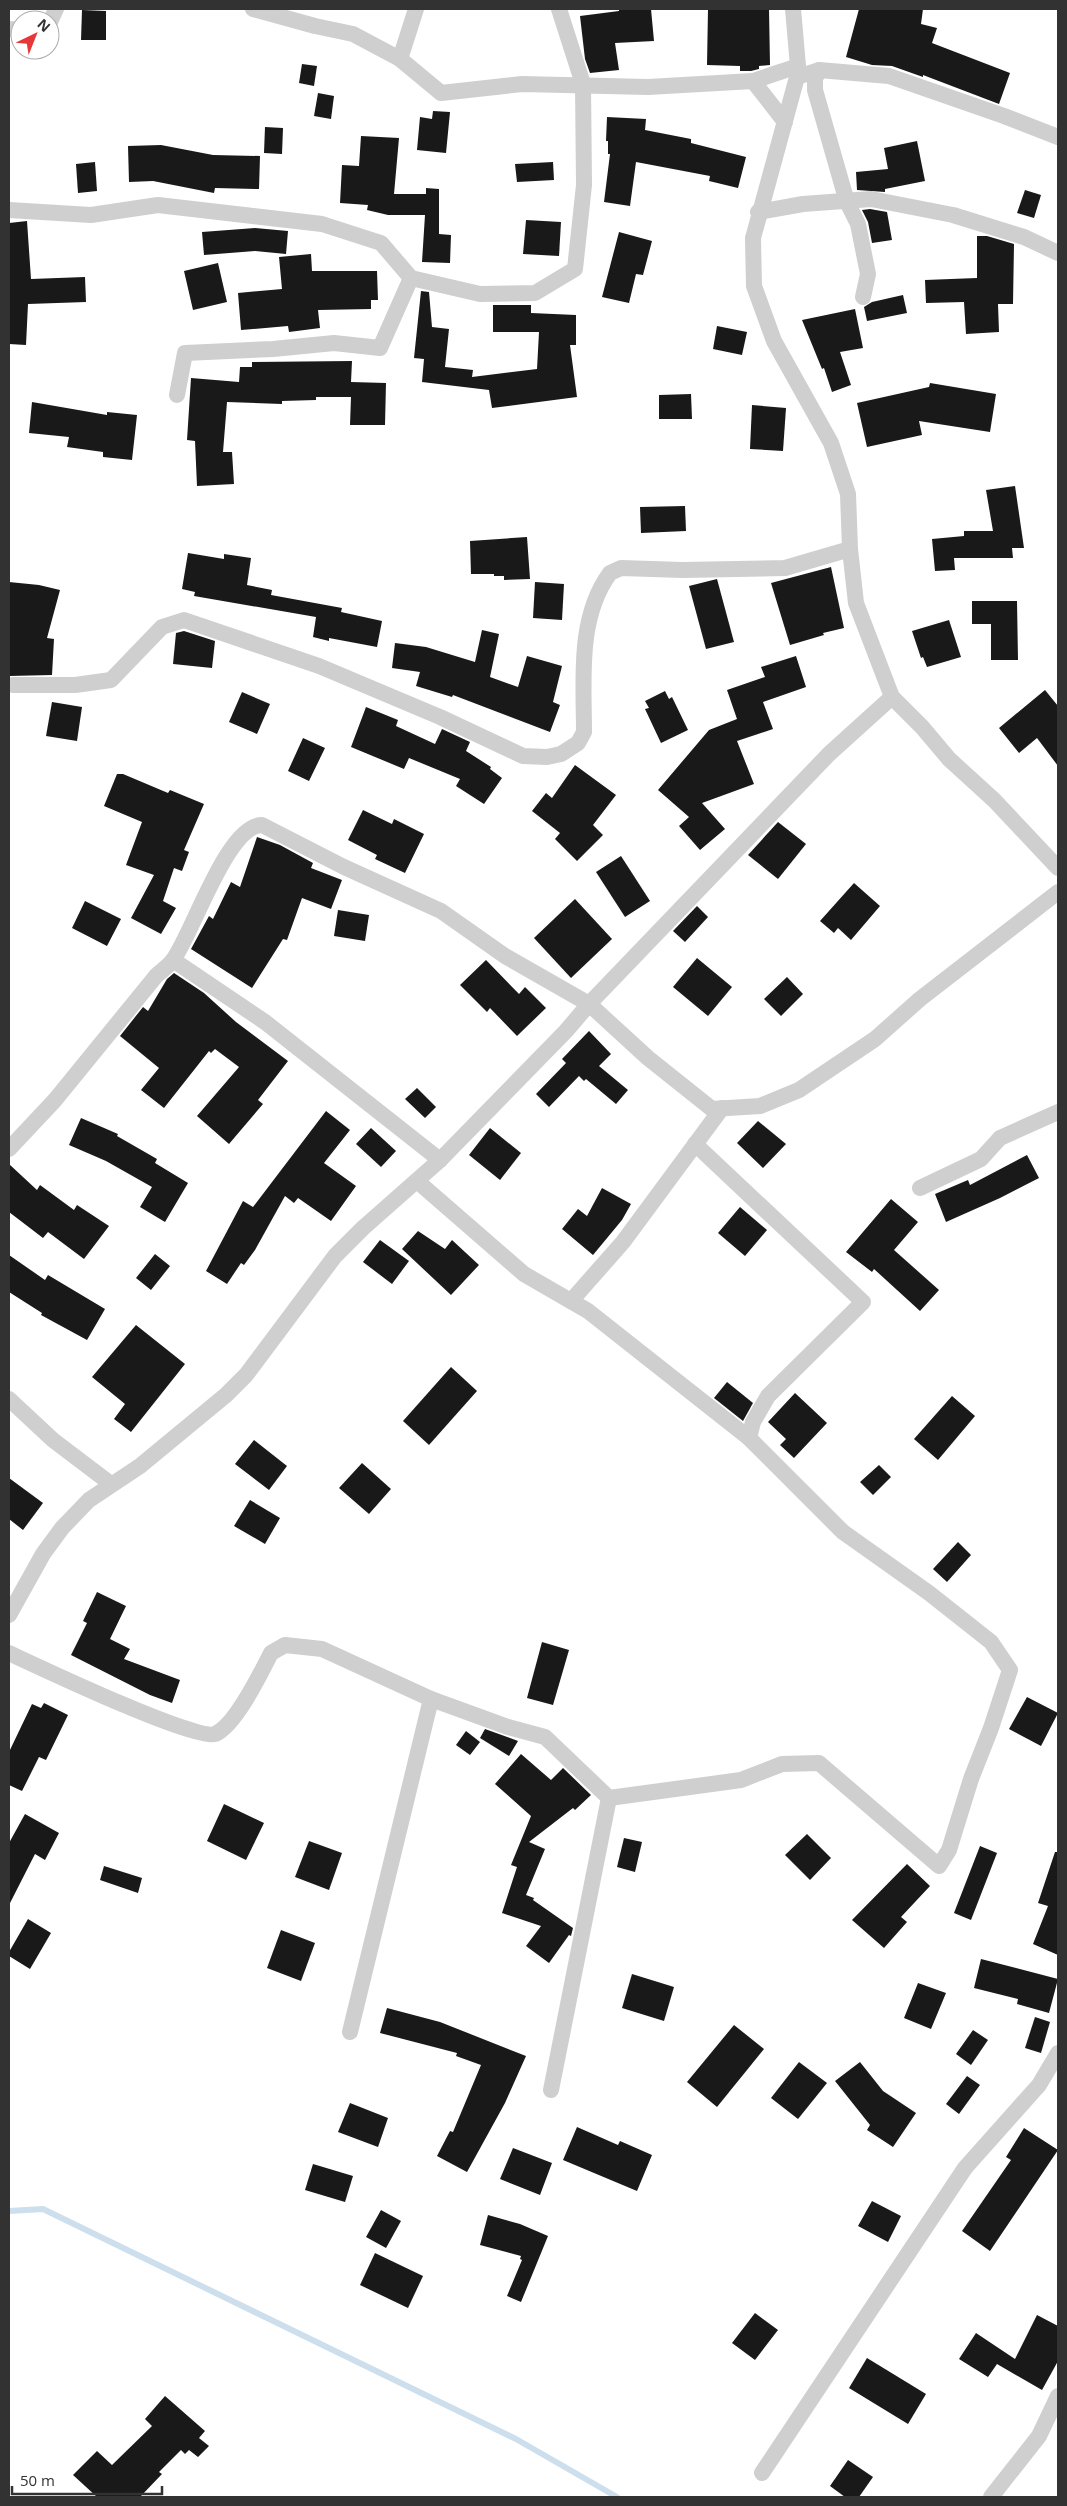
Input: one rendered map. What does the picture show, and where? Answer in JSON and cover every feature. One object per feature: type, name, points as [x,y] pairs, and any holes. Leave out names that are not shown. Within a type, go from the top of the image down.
[{"type":"street","points":[[253,9],[353,34],[400,59],[441,93],[522,84],[648,87],[753,81],[797,71],[819,70],[889,76],[1004,116],[1058,138]]},
{"type":"street","points":[[400,59],[416,9]]},
{"type":"street","points":[[9,210],[91,215],[158,205],[322,224],[381,243],[411,278],[480,294],[535,293],[575,269],[584,185],[583,84],[559,9]]},
{"type":"street","points":[[793,9],[797,71],[786,122],[758,212],[753,238],[754,286],[774,341],[832,443],[848,494],[850,549],[856,603],[892,697],[922,727],[949,759],[994,800],[1058,868]]},
{"type":"street","points":[[819,70],[815,79],[815,90],[847,202],[858,224],[868,274],[863,297]]},
{"type":"street","points":[[753,81],[786,122]]},
{"type":"street","points":[[758,212],[803,204],[871,199],[953,215],[1024,237],[1058,254]]},
{"type":"street","points":[[177,395],[185,353],[273,349],[334,343],[380,348],[411,278]]},
{"type":"street","points":[[13,685],[75,685],[111,680],[162,627],[184,620],[318,666],[440,717],[523,756],[548,757],[561,754],[578,743],[584,732],[584,651],[593,609],[610,573],[621,568],[682,570],[786,568],[850,549]]},
{"type":"street","points":[[9,1615],[43,1554],[62,1528],[88,1500],[140,1466],[226,1395],[246,1375],[336,1256],[362,1228],[440,1160],[566,1031],[589,1004],[829,754],[892,697]]},
{"type":"street","points":[[9,1149],[55,1100],[156,976],[173,960],[219,867],[246,829],[253,825],[262,825],[344,867],[442,911],[505,956],[589,1004],[648,1058],[712,1109],[760,1106],[799,1090],[875,1038],[920,999],[1058,892]]},
{"type":"street","points":[[173,960],[265,1022],[440,1160]]},
{"type":"street","points":[[571,1301],[623,1242],[722,1108]]},
{"type":"street","points":[[920,1188],[980,1159],[1000,1138],[1058,1112]]},
{"type":"street","points":[[695,1144],[863,1302],[768,1396],[753,1422],[749,1438]]},
{"type":"street","points":[[417,1181],[524,1274],[588,1311],[749,1438],[844,1532],[929,1593],[991,1642],[1010,1670],[948,1850],[939,1866],[819,1763],[782,1764],[741,1780],[609,1798]]},
{"type":"street","points":[[9,1399],[53,1440],[111,1484]]},
{"type":"street","points":[[9,1653],[156,1718],[208,1735],[220,1731],[250,1695],[271,1653],[285,1645],[322,1649],[392,1679],[431,1699],[508,1727],[545,1737],[609,1798]]},
{"type":"street","points":[[350,2032],[431,1699]]},
{"type":"street","points":[[551,2090],[609,1798]]},
{"type":"street","points":[[762,2473],[965,2168],[1052,2079],[1058,2053]]},
{"type":"street","points":[[992,2497],[1039,2436],[1058,2396]]},
{"type":"building","points":[[619,9],[651,9],[654,41],[615,43],[619,70],[590,73],[585,59],[580,16],[619,11]]},
{"type":"building","points":[[708,9],[769,9],[770,65],[759,66],[759,69],[751,71],[740,71],[740,66],[707,65]]},
{"type":"building","points":[[859,9],[923,9],[921,24],[937,28],[932,43],[1010,73],[999,104],[923,75],[923,77],[892,66],[872,65],[846,57]]},
{"type":"building","points":[[82,10],[106,11],[106,40],[81,40]]},
{"type":"building","points":[[302,64],[317,66],[314,86],[299,83]]},
{"type":"building","points":[[318,93],[334,96],[331,119],[314,116]]},
{"type":"building","points":[[433,111],[450,112],[446,153],[417,150],[420,117],[432,119]]},
{"type":"building","points":[[607,117],[646,119],[645,130],[691,139],[691,143],[746,157],[738,188],[709,181],[710,176],[636,162],[630,206],[604,202],[610,154],[608,154],[608,141],[606,141]]},
{"type":"building","points":[[265,127],[283,128],[282,154],[264,153]]},
{"type":"building","points":[[361,136],[399,138],[394,194],[426,194],[426,188],[439,189],[439,234],[451,235],[450,263],[422,262],[425,215],[388,215],[367,210],[368,205],[340,203],[342,165],[359,166]]},
{"type":"building","points":[[917,141],[925,181],[885,189],[885,192],[857,190],[856,172],[888,169],[884,148]]},
{"type":"building","points":[[161,145],[213,155],[260,156],[259,189],[215,188],[214,193],[153,181],[129,182],[128,146]]},
{"type":"building","points":[[95,162],[97,191],[78,193],[76,164]]},
{"type":"building","points":[[553,162],[554,180],[517,182],[515,164]]},
{"type":"building","points":[[1025,190],[1041,195],[1034,218],[1017,213]]},
{"type":"building","points":[[870,209],[887,212],[892,240],[872,243],[868,222],[862,210]]},
{"type":"building","points":[[526,220],[561,222],[559,256],[523,254]]},
{"type":"building","points":[[27,221],[31,279],[85,277],[86,302],[28,304],[26,345],[9,344],[9,223]]},
{"type":"building","points":[[255,228],[288,231],[286,254],[255,251],[204,255],[202,232]]},
{"type":"building","points":[[619,232],[652,241],[643,275],[636,274],[629,303],[602,297]]},
{"type":"building","points":[[977,236],[987,236],[1014,244],[1013,304],[998,304],[999,332],[966,334],[964,302],[926,303],[925,280],[977,278]]},
{"type":"building","points":[[311,254],[312,271],[377,271],[378,300],[371,300],[371,309],[318,310],[320,328],[289,332],[288,326],[241,330],[238,293],[282,289],[279,257]]},
{"type":"building","points":[[218,263],[227,302],[193,310],[184,271]]},
{"type":"building","points":[[421,291],[429,292],[432,327],[449,329],[445,367],[473,370],[472,377],[537,369],[539,332],[493,332],[493,305],[531,305],[531,313],[576,315],[576,345],[570,345],[577,397],[492,408],[489,390],[422,382],[424,359],[414,358]]},
{"type":"building","points":[[903,295],[907,313],[867,321],[864,307],[872,302]]},
{"type":"building","points":[[855,309],[863,348],[840,352],[851,385],[832,392],[824,368],[822,369],[802,320]]},
{"type":"building","points":[[717,326],[747,332],[742,355],[713,349]]},
{"type":"building","points":[[352,361],[351,382],[386,383],[385,425],[350,425],[351,397],[316,397],[316,400],[282,401],[282,404],[227,402],[223,452],[232,452],[234,484],[197,486],[195,441],[187,440],[191,378],[239,382],[240,367],[252,367],[252,362]]},
{"type":"building","points":[[930,383],[996,394],[990,432],[919,421],[922,435],[867,447],[857,403],[929,387]]},
{"type":"building","points":[[691,394],[692,419],[659,419],[659,395]]},
{"type":"building","points":[[32,402],[107,415],[107,412],[137,415],[132,460],[103,457],[103,452],[67,447],[69,437],[29,433]]},
{"type":"building","points":[[752,405],[786,408],[783,451],[750,449]]},
{"type":"building","points":[[1015,486],[1024,548],[1012,548],[1013,558],[954,558],[955,570],[935,571],[932,539],[964,536],[964,531],[993,531],[986,490]]},
{"type":"building","points":[[685,506],[686,531],[641,533],[640,507]]},
{"type":"building","points":[[527,537],[530,579],[504,580],[504,576],[494,576],[494,574],[471,574],[470,541]]},
{"type":"building","points":[[188,553],[224,559],[224,554],[251,558],[247,585],[272,590],[271,595],[342,608],[341,612],[382,621],[377,647],[313,637],[316,617],[194,596],[195,592],[182,589]]},
{"type":"building","points":[[831,567],[844,628],[823,633],[824,635],[790,645],[771,583]]},
{"type":"building","points":[[717,579],[734,642],[706,649],[689,586]]},
{"type":"building","points":[[9,582],[39,585],[60,590],[47,638],[54,639],[52,675],[9,676]]},
{"type":"building","points":[[535,582],[564,584],[562,620],[533,618]]},
{"type":"building","points":[[972,601],[1017,601],[1018,660],[991,660],[991,624],[972,624]]},
{"type":"building","points":[[949,620],[961,657],[927,667],[923,657],[921,658],[912,631]]},
{"type":"building","points":[[482,630],[499,634],[490,677],[518,687],[527,656],[562,666],[553,702],[560,705],[550,732],[453,695],[452,697],[416,686],[420,672],[392,668],[395,643],[426,647],[475,662]]},
{"type":"building","points":[[184,631],[215,641],[212,668],[173,664],[176,633]]},
{"type":"building","points":[[796,656],[806,687],[763,702],[773,729],[737,741],[754,784],[702,803],[725,829],[700,850],[679,826],[689,817],[658,790],[709,730],[737,719],[727,690],[765,677],[761,667]]},
{"type":"building","points":[[1045,690],[1058,706],[1058,766],[1037,738],[1019,753],[999,728]]},
{"type":"building","points":[[665,691],[669,699],[672,697],[688,730],[661,743],[645,709],[649,708],[645,701]]},
{"type":"building","points":[[242,692],[270,704],[257,734],[229,722]]},
{"type":"building","points":[[52,702],[82,707],[77,741],[46,736]]},
{"type":"building","points":[[366,707],[398,720],[396,726],[435,744],[442,729],[470,742],[466,751],[491,767],[490,769],[502,778],[484,804],[456,786],[460,779],[409,758],[404,769],[351,747]]},
{"type":"building","points":[[303,738],[325,748],[309,781],[288,771]]},
{"type":"building","points":[[575,765],[616,795],[593,825],[603,835],[577,861],[555,839],[560,833],[532,811],[546,793],[552,798]]},
{"type":"building","points":[[117,774],[123,774],[168,793],[170,790],[204,804],[184,850],[189,852],[182,871],[174,868],[163,901],[176,908],[161,934],[131,918],[154,875],[126,865],[142,822],[104,806]]},
{"type":"building","points":[[363,810],[392,824],[394,819],[424,834],[405,873],[375,859],[377,855],[348,840]]},
{"type":"building","points":[[778,822],[806,844],[778,879],[748,855]]},
{"type":"building","points":[[257,837],[280,845],[313,863],[311,868],[342,880],[331,909],[302,898],[287,940],[283,939],[252,988],[191,949],[209,916],[213,919],[231,882],[240,887]]},
{"type":"building","points":[[621,856],[650,901],[625,917],[596,872]]},
{"type":"building","points":[[854,883],[880,906],[851,940],[838,928],[834,933],[820,921]]},
{"type":"building","points":[[575,899],[612,939],[571,978],[534,938]]},
{"type":"building","points":[[85,901],[121,919],[107,946],[72,928]]},
{"type":"building","points":[[697,906],[708,917],[685,942],[673,931]]},
{"type":"building","points":[[338,910],[369,915],[365,941],[334,936]]},
{"type":"building","points":[[697,958],[732,987],[708,1016],[673,987]]},
{"type":"building","points":[[486,960],[519,994],[525,987],[546,1008],[517,1036],[490,1008],[487,1012],[460,985]]},
{"type":"building","points":[[174,973],[204,993],[236,1022],[288,1061],[258,1100],[263,1104],[229,1144],[197,1116],[239,1067],[215,1049],[211,1053],[209,1051],[164,1108],[141,1090],[159,1068],[120,1036],[143,1007],[148,1011],[167,979]]},
{"type":"building","points":[[787,977],[803,994],[781,1016],[764,999]]},
{"type":"building","points":[[589,1031],[611,1054],[599,1066],[628,1090],[616,1104],[586,1079],[584,1081],[579,1076],[549,1107],[536,1094],[566,1063],[562,1059]]},
{"type":"building","points":[[417,1088],[436,1107],[425,1118],[405,1099]]},
{"type":"building","points":[[326,1111],[350,1130],[324,1163],[356,1186],[331,1221],[298,1198],[294,1203],[285,1196],[255,1250],[244,1265],[241,1263],[227,1284],[206,1271],[243,1201],[253,1207]]},
{"type":"building","points":[[81,1118],[118,1134],[117,1136],[157,1159],[155,1163],[188,1183],[165,1222],[140,1207],[152,1187],[106,1161],[69,1145]]},
{"type":"building","points":[[758,1121],[786,1144],[763,1168],[737,1143]]},
{"type":"building","points":[[371,1128],[396,1151],[381,1167],[356,1144]]},
{"type":"building","points":[[490,1128],[521,1153],[500,1180],[469,1155]]},
{"type":"building","points":[[1027,1155],[1039,1178],[946,1222],[935,1194],[968,1180],[970,1185]]},
{"type":"building","points":[[9,1164],[37,1190],[40,1185],[74,1210],[77,1205],[109,1226],[84,1259],[48,1232],[43,1238],[9,1212]]},
{"type":"building","points":[[602,1188],[631,1204],[622,1220],[593,1255],[562,1229],[578,1209],[587,1216]]},
{"type":"building","points":[[891,1199],[918,1222],[894,1250],[939,1290],[920,1311],[874,1269],[872,1272],[846,1252]]},
{"type":"building","points":[[740,1207],[767,1230],[745,1256],[718,1233]]},
{"type":"building","points":[[418,1231],[445,1249],[452,1240],[479,1265],[451,1295],[402,1249]]},
{"type":"building","points":[[380,1240],[409,1261],[392,1284],[363,1262]]},
{"type":"building","points":[[155,1254],[170,1266],[151,1290],[136,1278]]},
{"type":"building","points":[[9,1255],[45,1280],[48,1275],[105,1309],[87,1340],[41,1315],[42,1313],[9,1292]]},
{"type":"building","points":[[136,1325],[185,1364],[131,1432],[114,1419],[125,1404],[92,1377]]},
{"type":"building","points":[[451,1367],[477,1391],[429,1445],[403,1421]]},
{"type":"building","points":[[727,1382],[753,1403],[743,1421],[714,1398]]},
{"type":"building","points":[[795,1393],[827,1423],[794,1458],[780,1445],[786,1439],[768,1422]]},
{"type":"building","points":[[952,1396],[975,1416],[938,1460],[914,1439]]},
{"type":"building","points":[[254,1440],[287,1466],[269,1490],[235,1464]]},
{"type":"building","points":[[362,1463],[391,1489],[369,1514],[339,1488]]},
{"type":"building","points":[[879,1465],[891,1477],[873,1495],[860,1482]]},
{"type":"building","points":[[9,1478],[43,1503],[23,1530],[9,1519]]},
{"type":"building","points":[[250,1500],[280,1518],[265,1544],[234,1526]]},
{"type":"building","points":[[958,1542],[971,1555],[947,1582],[933,1569]]},
{"type":"building","points":[[97,1592],[126,1606],[110,1639],[130,1649],[124,1659],[180,1680],[172,1703],[150,1695],[71,1655],[87,1623],[83,1621]]},
{"type":"building","points":[[542,1642],[569,1650],[553,1705],[527,1698]]},
{"type":"building","points":[[1027,1697],[1058,1713],[1041,1746],[1009,1729]]},
{"type":"building","points":[[44,1703],[68,1715],[46,1760],[39,1757],[22,1791],[9,1785],[9,1752],[32,1704],[41,1708]]},
{"type":"building","points":[[485,1729],[518,1741],[509,1756],[480,1738]]},
{"type":"building","points":[[466,1731],[480,1742],[470,1755],[456,1745]]},
{"type":"building","points":[[521,1754],[551,1780],[563,1768],[591,1795],[575,1810],[573,1808],[529,1842],[545,1849],[526,1895],[534,1898],[533,1900],[573,1928],[571,1936],[569,1935],[549,1963],[526,1946],[541,1926],[502,1913],[517,1867],[511,1865],[531,1816],[495,1784]]},
{"type":"building","points":[[224,1804],[264,1823],[246,1860],[207,1841]]},
{"type":"building","points":[[25,1814],[59,1833],[45,1860],[35,1854],[9,1905],[9,1843]]},
{"type":"building","points":[[807,1834],[831,1858],[810,1880],[785,1855]]},
{"type":"building","points":[[624,1838],[642,1842],[635,1872],[617,1867]]},
{"type":"building","points":[[309,1841],[342,1853],[329,1890],[295,1877]]},
{"type":"building","points":[[980,1846],[997,1853],[971,1920],[954,1913]]},
{"type":"building","points":[[1055,1852],[1058,1852],[1058,1955],[1033,1944],[1048,1906],[1038,1903]]},
{"type":"building","points":[[907,1864],[930,1886],[901,1917],[907,1922],[884,1948],[852,1920]]},
{"type":"building","points":[[104,1866],[142,1878],[138,1893],[100,1880]]},
{"type":"building","points":[[28,1919],[51,1933],[30,1969],[9,1956],[9,1952]]},
{"type":"building","points":[[281,1930],[315,1943],[301,1981],[267,1968]]},
{"type":"building","points":[[981,1959],[1058,1979],[1049,2013],[1017,2004],[1018,1999],[974,1988]]},
{"type":"building","points":[[632,1974],[674,1987],[664,2021],[622,2008]]},
{"type":"building","points":[[918,1983],[946,1993],[931,2029],[904,2018]]},
{"type":"building","points":[[387,2008],[440,2022],[526,2056],[505,2103],[467,2172],[437,2156],[450,2131],[453,2132],[481,2065],[456,2056],[457,2053],[380,2033]]},
{"type":"building","points":[[1035,2017],[1050,2022],[1041,2053],[1025,2048]]},
{"type":"building","points":[[734,2025],[764,2049],[717,2107],[687,2082]]},
{"type":"building","points":[[973,2030],[988,2040],[971,2065],[956,2054]]},
{"type":"building","points":[[799,2062],[827,2083],[798,2119],[771,2098]]},
{"type":"building","points":[[860,2062],[883,2091],[916,2113],[893,2147],[867,2130],[870,2125],[835,2081]]},
{"type":"building","points":[[967,2076],[980,2085],[959,2114],[946,2104]]},
{"type":"building","points":[[350,2103],[388,2118],[378,2147],[338,2132]]},
{"type":"building","points":[[577,2127],[618,2145],[620,2141],[652,2155],[637,2191],[563,2160]]},
{"type":"building","points":[[1024,2128],[1058,2150],[990,2251],[962,2231],[1011,2160],[1006,2157]]},
{"type":"building","points":[[513,2148],[552,2163],[540,2195],[500,2179]]},
{"type":"building","points":[[313,2164],[353,2176],[345,2202],[305,2190]]},
{"type":"building","points":[[872,2201],[901,2216],[888,2242],[858,2226]]},
{"type":"building","points":[[381,2210],[401,2221],[386,2248],[366,2237]]},
{"type":"building","points":[[488,2215],[520,2224],[548,2236],[521,2302],[507,2296],[522,2260],[520,2259],[521,2256],[480,2245]]},
{"type":"building","points":[[375,2253],[423,2276],[408,2308],[360,2285]]},
{"type":"building","points":[[755,2313],[778,2330],[755,2360],[732,2343]]},
{"type":"building","points":[[1037,2315],[1058,2326],[1058,2361],[1042,2390],[997,2364],[988,2377],[959,2359],[976,2333],[1015,2359]]},
{"type":"building","points":[[867,2358],[926,2394],[908,2424],[849,2388]]},
{"type":"building","points":[[165,2396],[205,2431],[199,2438],[209,2446],[198,2457],[189,2450],[185,2454],[181,2450],[159,2472],[162,2474],[140,2497],[97,2497],[73,2475],[97,2451],[112,2465],[152,2426],[145,2419]]},
{"type":"building","points":[[848,2460],[873,2477],[859,2497],[845,2497],[830,2486]]},
{"type":"waterway","points":[[9,2211],[43,2209],[516,2439],[617,2497]]}]
